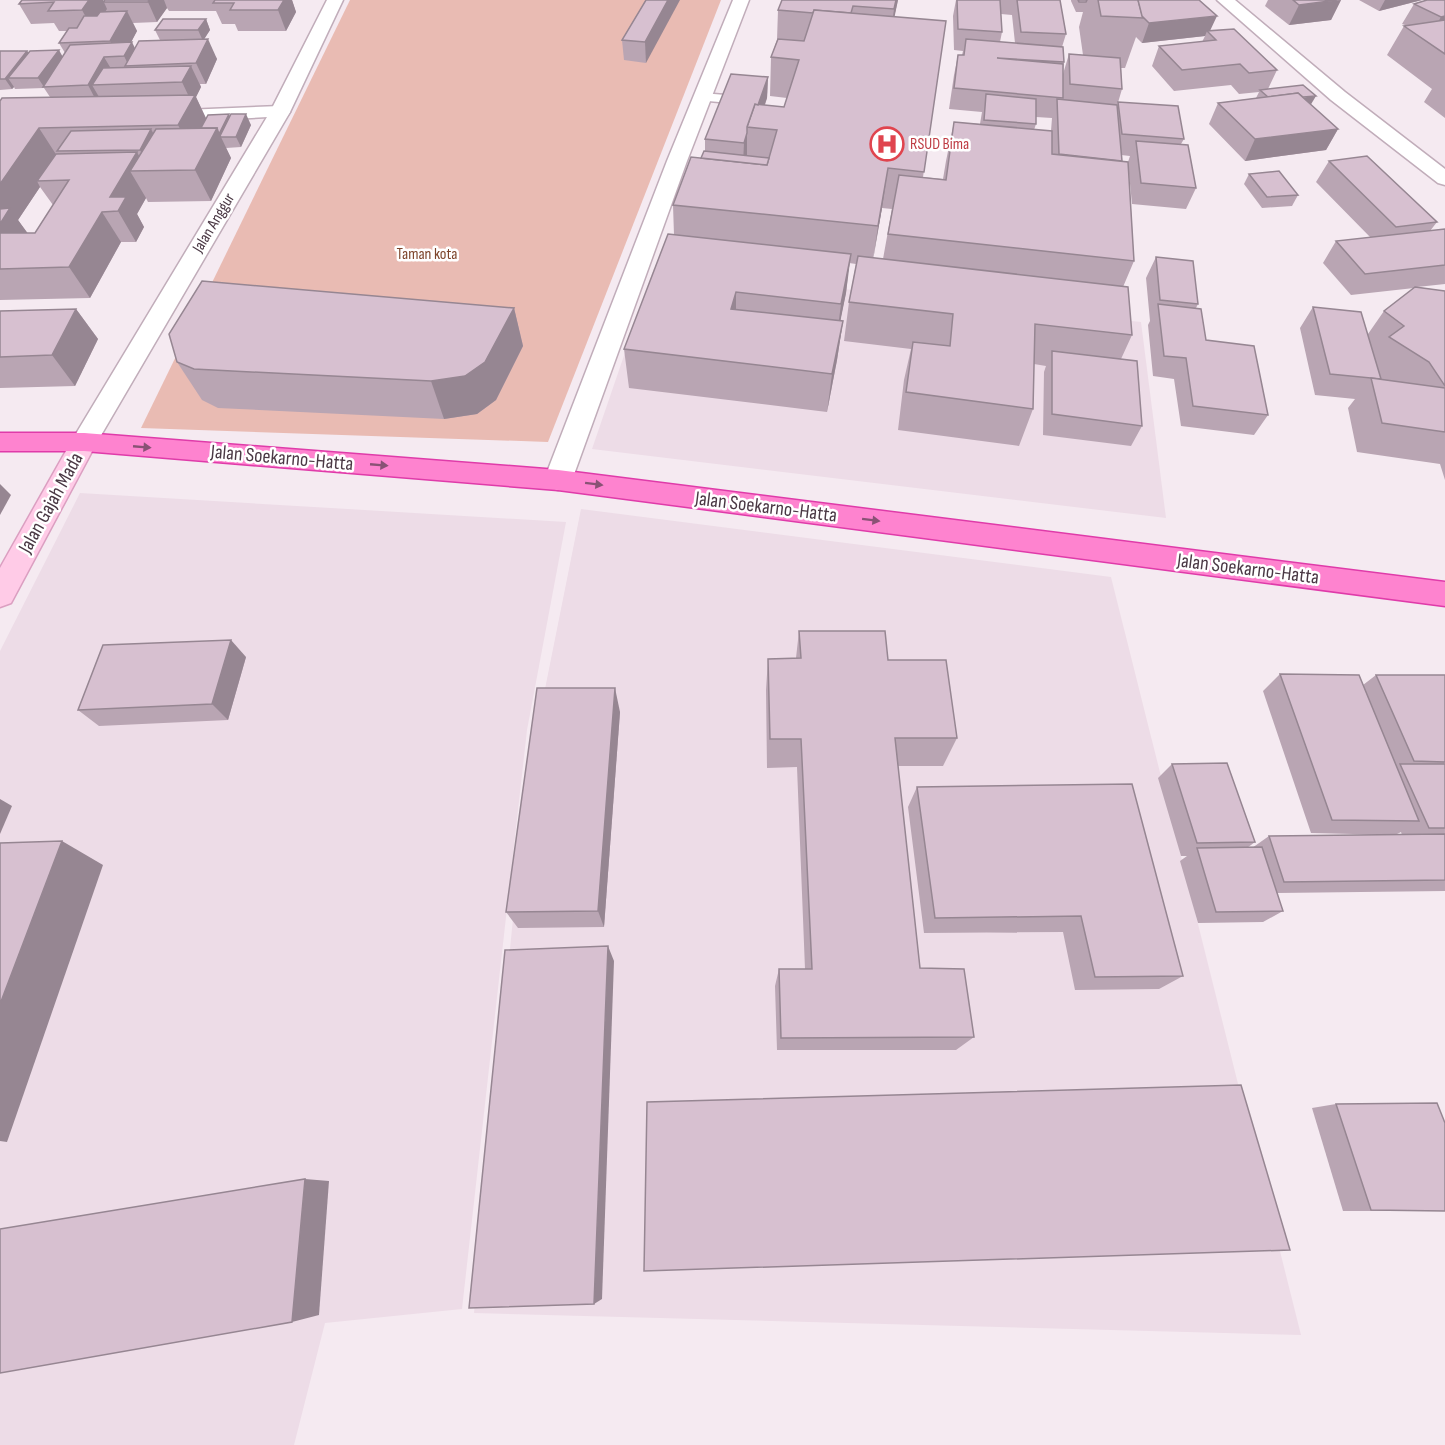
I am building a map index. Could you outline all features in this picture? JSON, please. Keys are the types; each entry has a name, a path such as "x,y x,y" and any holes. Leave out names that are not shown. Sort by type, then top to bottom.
{"highway":[{"name":"Jalan Soekarno-Hatta","path":"0,442 84,442 558,480 1445,594"}],"main road":[{"name":"Jalan Gajah Mada","path":"0,595 84,442"}],"street":[{"name":"Jalan Anggur","path":"84,442 280,112 336,0"},
{"path":"558,480 687,162 702,97 741,0"},
{"path":"1225,0 1338,96 1445,179"},
{"path":"140,118 280,112"}],"lane":[{"path":"702,97 748,101 741,123"}],"shaded area":[{"path":"654,268 1141,322 1166,518 592,449"},
{"path":"80,493 566,522 527,730 462,1309 325,1323 294,1445 0,1445 0,651"},
{"path":"581,509 1111,577 1301,1335 474,1313 520,848 537,729"}],"green space":[{"name":"Taman kota","path":"350,0 721,0 548,442 141,428"}],"building":[{"path":"22,0 89,0 82,10 48,11 54,2 19,4"},
{"path":"105,0 149,0 148,2 103,2"},
{"path":"215,0 284,0 278,10 230,10 234,3 213,3"},
{"path":"646,0 668,0 645,42 622,40"},
{"path":"782,0 896,0 894,9 853,6 851,13 814,10 813,13 778,10"},
{"path":"957,0 1000,0 1002,32 958,29"},
{"path":"1017,0 1060,0 1066,34 1021,32"},
{"path":"1098,0 1138,0 1143,18 1101,16"},
{"path":"1138,0 1199,0 1217,16 1149,23 1142,16"},
{"path":"1293,0 1337,0 1299,5"},
{"path":"1427,0 1445,0 1445,16 1441,17 1414,4"},
{"path":"814,10 946,21 924,172 888,168 878,226 673,205 691,157 767,165 777,130 747,127 755,104 784,107 799,60 771,57 778,39 804,41"},
{"path":"127,11 110,41 59,43 69,28 77,28 84,16 97,16 100,12"},
{"path":"163,19 206,19 198,30 155,30"},
{"path":"1445,20 1445,54 1404,26"},
{"path":"1234,29 1277,70 1249,73 1240,64 1182,70 1159,46 1216,40 1207,31"},
{"path":"208,39 196,63 125,66 139,41"},
{"path":"966,39 1063,47 1064,62 997,58 1063,64 1063,98 954,88 958,55 964,55"},
{"path":"132,42 124,56 104,57 88,85 43,87 70,45"},
{"path":"59,50 38,78 8,78 30,51"},
{"path":"0,51 27,51 5,79 0,79"},
{"path":"1069,54 1120,58 1122,89 1070,84"},
{"path":"191,66 182,82 92,85 103,68"},
{"path":"731,74 768,77 758,105 755,104 744,143 705,139"},
{"path":"1303,85 1316,96 1303,97 1298,93 1268,97 1260,90"},
{"path":"1298,93 1338,129 1255,139 1218,103"},
{"path":"986,94 1036,99 1036,124 984,120"},
{"path":"195,95 178,125 39,128 0,184 0,101 2,98"},
{"path":"1057,99 1117,105 1122,161 1059,154"},
{"path":"1118,102 1178,106 1184,139 1122,134"},
{"path":"229,114 219,134 217,128 201,128 208,115"},
{"path":"231,114 246,114 236,137 221,137 220,136"},
{"path":"954,122 1052,131 1052,154 1128,162 1134,261 888,234 899,175 946,180"},
{"path":"217,128 195,170 130,171 156,129"},
{"path":"151,129 140,150 57,151 71,131"},
{"path":"1136,141 1188,145 1196,188 1141,183"},
{"path":"704,151 769,158 767,165 701,158"},
{"path":"137,152 110,197 126,197 118,211 102,212 69,267 0,269 0,233 35,233 69,180 37,181 56,154"},
{"path":"1367,156 1437,222 1396,227 1329,161"},
{"path":"1279,171 1298,195 1267,197 1249,174"},
{"path":"10,208 0,224 0,209"},
{"path":"1445,229 1445,265 1365,274 1336,241"},
{"path":"668,234 851,254 841,304 736,292 731,309 843,321 832,374 624,349"},
{"path":"858,256 1128,287 1132,335 1035,324 1033,409 906,392 913,342 950,346 953,314 849,302"},
{"path":"1156,257 1193,261 1198,304 1160,300"},
{"path":"202,281 514,308 485,362 465,376 431,381 194,369 177,362 169,334"},
{"path":"1415,287 1445,291 1445,386 1429,362 1389,337 1404,326 1384,311"},
{"path":"1158,304 1201,309 1206,340 1254,346 1268,415 1193,406 1186,358 1164,356"},
{"path":"1313,307 1361,312 1381,379 1330,374"},
{"path":"76,309 52,355 0,357 0,311"},
{"path":"1052,351 1137,361 1142,426 1052,414"},
{"path":"1371,378 1445,388 1445,432 1382,423"},
{"path":"799,631 885,631 888,660 946,660 957,738 895,738 920,968 964,969 974,1037 781,1038 779,969 812,969 801,739 770,739 768,659 801,658"},
{"path":"231,640 212,704 78,710 103,645"},
{"path":"1280,674 1359,675 1419,821 1332,820"},
{"path":"1376,675 1445,675 1445,762 1414,761"},
{"path":"537,688 615,688 598,911 506,912"},
{"path":"1227,763 1255,842 1197,843 1172,764"},
{"path":"1400,764 1445,764 1445,828 1429,828"},
{"path":"1132,784 1183,976 1095,977 1081,916 935,918 917,787"},
{"path":"1445,834 1445,880 1284,882 1269,836"},
{"path":"62,841 0,1004 0,843"},
{"path":"1262,847 1283,911 1216,912 1197,848"},
{"path":"608,946 594,1304 469,1308 505,950"},
{"path":"1241,1085 1290,1250 644,1271 647,1102"},
{"path":"1437,1103 1445,1123 1445,1211 1371,1210 1336,1104"},
{"path":"305,1179 292,1322 0,1373 0,1229"}],"place":[{"name":"RSUD Bima","path":"887,144"}]}
